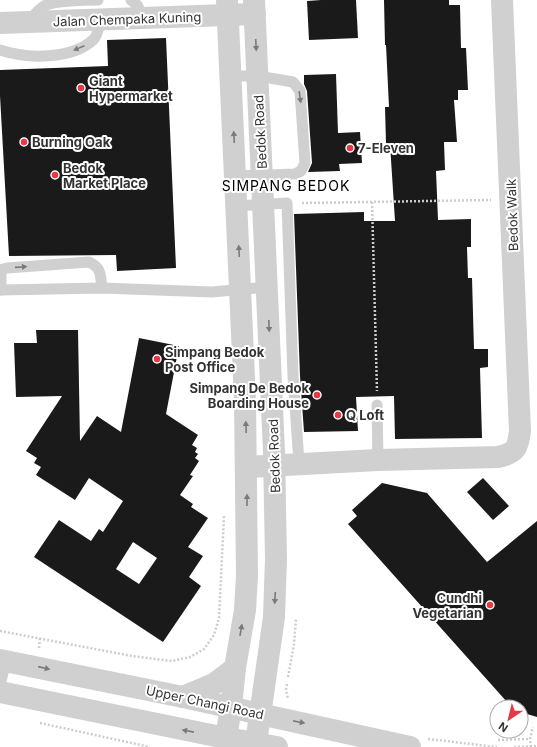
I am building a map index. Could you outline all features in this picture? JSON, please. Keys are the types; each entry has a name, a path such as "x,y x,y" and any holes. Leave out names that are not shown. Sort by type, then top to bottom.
{"street":[{"name":"Bedok Walk","path":"247,460 496,447 505,443 520,431 502,0"},
{"name":"Jalan Chempaka Kuning","path":"0,23 28,22 99,10 143,17 227,8 254,7"},
{"name":"Bedok Road","path":"254,7 274,458 276,552 274,617 256,743"},
{"name":"Bedok Road","path":"226,738 235,668 245,610 248,576 247,460 241,290 227,8"},
{"name":"Upper Changi Road","path":"3,660 261,714 419,743"},
{"path":"183,697 214,684 235,668"},
{"path":"0,692 277,747"}],"lane":[{"path":"131,0 137,5 143,17"},
{"path":"0,50 15,54 40,56 65,53 84,47 95,38 99,10"},
{"path":"231,76 258,76 293,82 300,91 305,163 301,171 295,174 236,176"},
{"path":"237,206 287,203 293,376 299,457"},
{"path":"102,288 100,270 97,266 89,262 3,269 1,274 0,290 102,288 212,292 267,287"},
{"path":"377,405 378,454"},
{"path":"0,685 3,660"}],"path":[{"path":"298,203 511,199"},
{"path":"372,202 377,405"},
{"path":"0,631 132,656 172,661 190,657 204,649 214,634 219,618 224,539 224,510"},
{"path":"289,703 286,690 294,644 296,612"},
{"path":"39,723 150,747"},
{"path":"531,747 530,739 533,726"},
{"path":"498,740 530,739"},
{"path":"419,743 497,747"},
{"path":"514,747 537,746"}],"building":[{"path":"356,0 358,38 309,40 307,1"},
{"path":"384,0 449,0 449,5 460,5 461,48 466,48 468,90 458,90 458,100 454,100 457,142 444,142 445,170 436,171 438,220 471,219 471,247 467,247 468,278 472,278 474,349 488,349 488,367 480,368 482,438 395,439 394,396 356,397 358,431 304,432 300,376 294,214 364,212 364,221 395,221 390,144 386,144 385,107 389,107"},
{"path":"166,38 176,268 117,271 116,255 9,256 0,96 0,70 108,66 107,40"},
{"path":"336,74 338,133 360,132 362,163 339,164 340,171 308,172 312,163 307,91 304,84 304,75"},
{"path":"36,330 78,330 80,441 97,416 121,432 139,338 179,346 166,414 198,435 192,445 197,448 195,452 198,454 195,458 199,461 190,475 193,476 180,495 193,504 191,507 208,518 188,547 203,556 189,577 201,586 163,642 34,557 59,520 91,541 99,529 103,532 123,501 89,478 75,500 36,475 41,467 34,463 37,458 26,451 62,396 16,397 14,343 37,343","holes":["133,542 157,558 139,584 116,569"]},
{"path":"483,478 509,506 493,520 467,492"},
{"path":"382,483 427,493 487,562 537,521 537,717 529,715 529,699 504,699 348,524 357,516 352,510"}],"place":[{"name":"Giant Hypermarket","path":"81,88"},
{"name":"Burning Oak","path":"24,142"},
{"name":"7-Eleven","path":"350,148"},
{"name":"Bedok Market Place","path":"55,175"},
{"name":"Simpang Bedok Post Office","path":"157,359"},
{"name":"Simpang De Bedok Boarding House","path":"317,395"},
{"name":"Q Loft","path":"338,415"},
{"name":"Cundhi Vegetarian","path":"490,605"}],"district":[{"name":"SIMPANG BEDOK","path":"286,186"}]}
